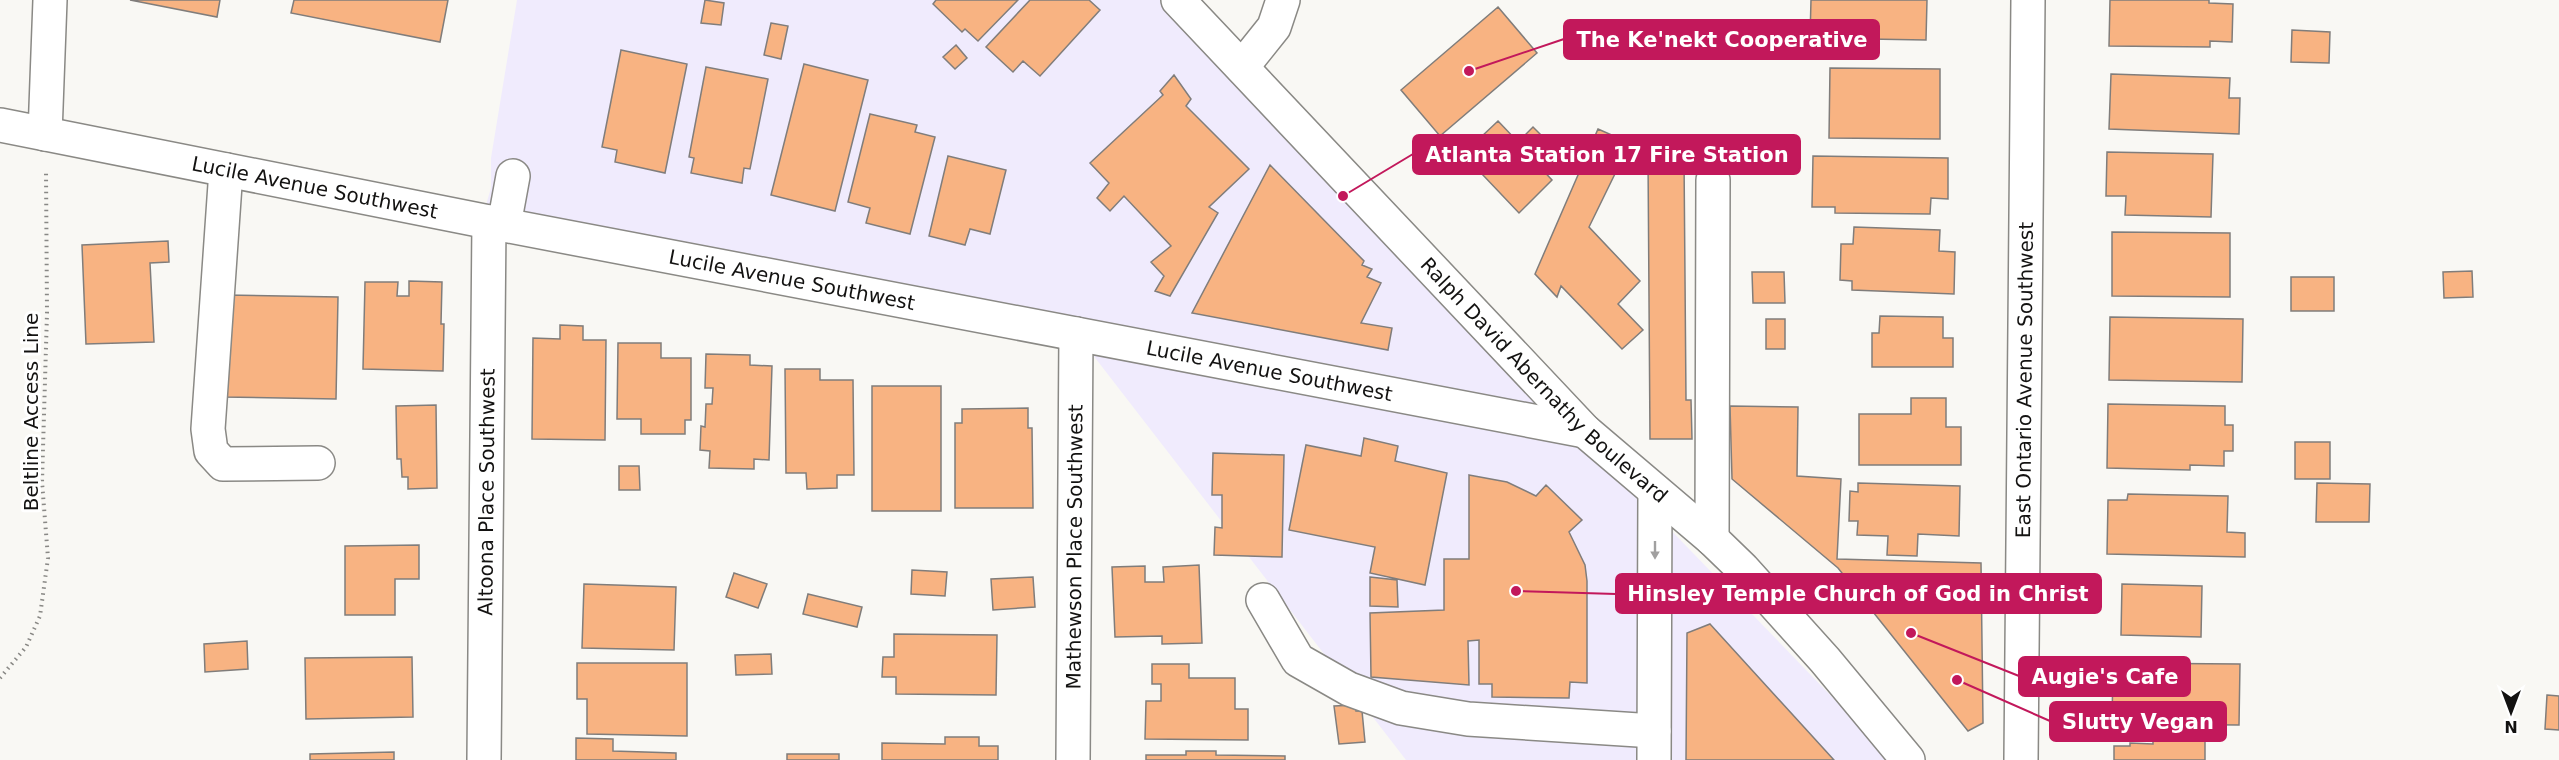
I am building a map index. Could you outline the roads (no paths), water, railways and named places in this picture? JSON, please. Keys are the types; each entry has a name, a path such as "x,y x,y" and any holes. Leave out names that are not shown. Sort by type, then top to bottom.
{"street":[{"path":"42,133 50,0"},
{"name":"Ralph David Abernathy Boulevard","path":"1178,0 1585,431 1743,568 1825,660 1908,760"},
{"path":"1242,67 1274,27 1283,0"},
{"name":"East Ontario Avenue Southwest","path":"2021,760 2028,0"},
{"name":"Lucile Avenue Southwest","path":"0,126 1585,431"},
{"path":"226,170 207,429 211,451 223,464 318,463"},
{"name":"Altoona Place Southwest","path":"484,760 496,223 513,176"},
{"path":"1712,539 1713,180"},
{"name":"Mathewson Place Southwest","path":"1073,760 1076,334"},
{"path":"1263,600 1298,660 1349,689 1401,708 1654,746 1655,491"}],"place":[{"name":"The Ke'nekt Cooperative","path":"1469,71"},
{"name":"Atlanta Station 17 Fire Station","path":"1343,196"},
{"name":"Hinsley Temple Church of God in Christ","path":"1516,591"},
{"name":"Augie's Cafe","path":"1911,633"},
{"name":"Slutty Vegan","path":"1957,680"}]}
